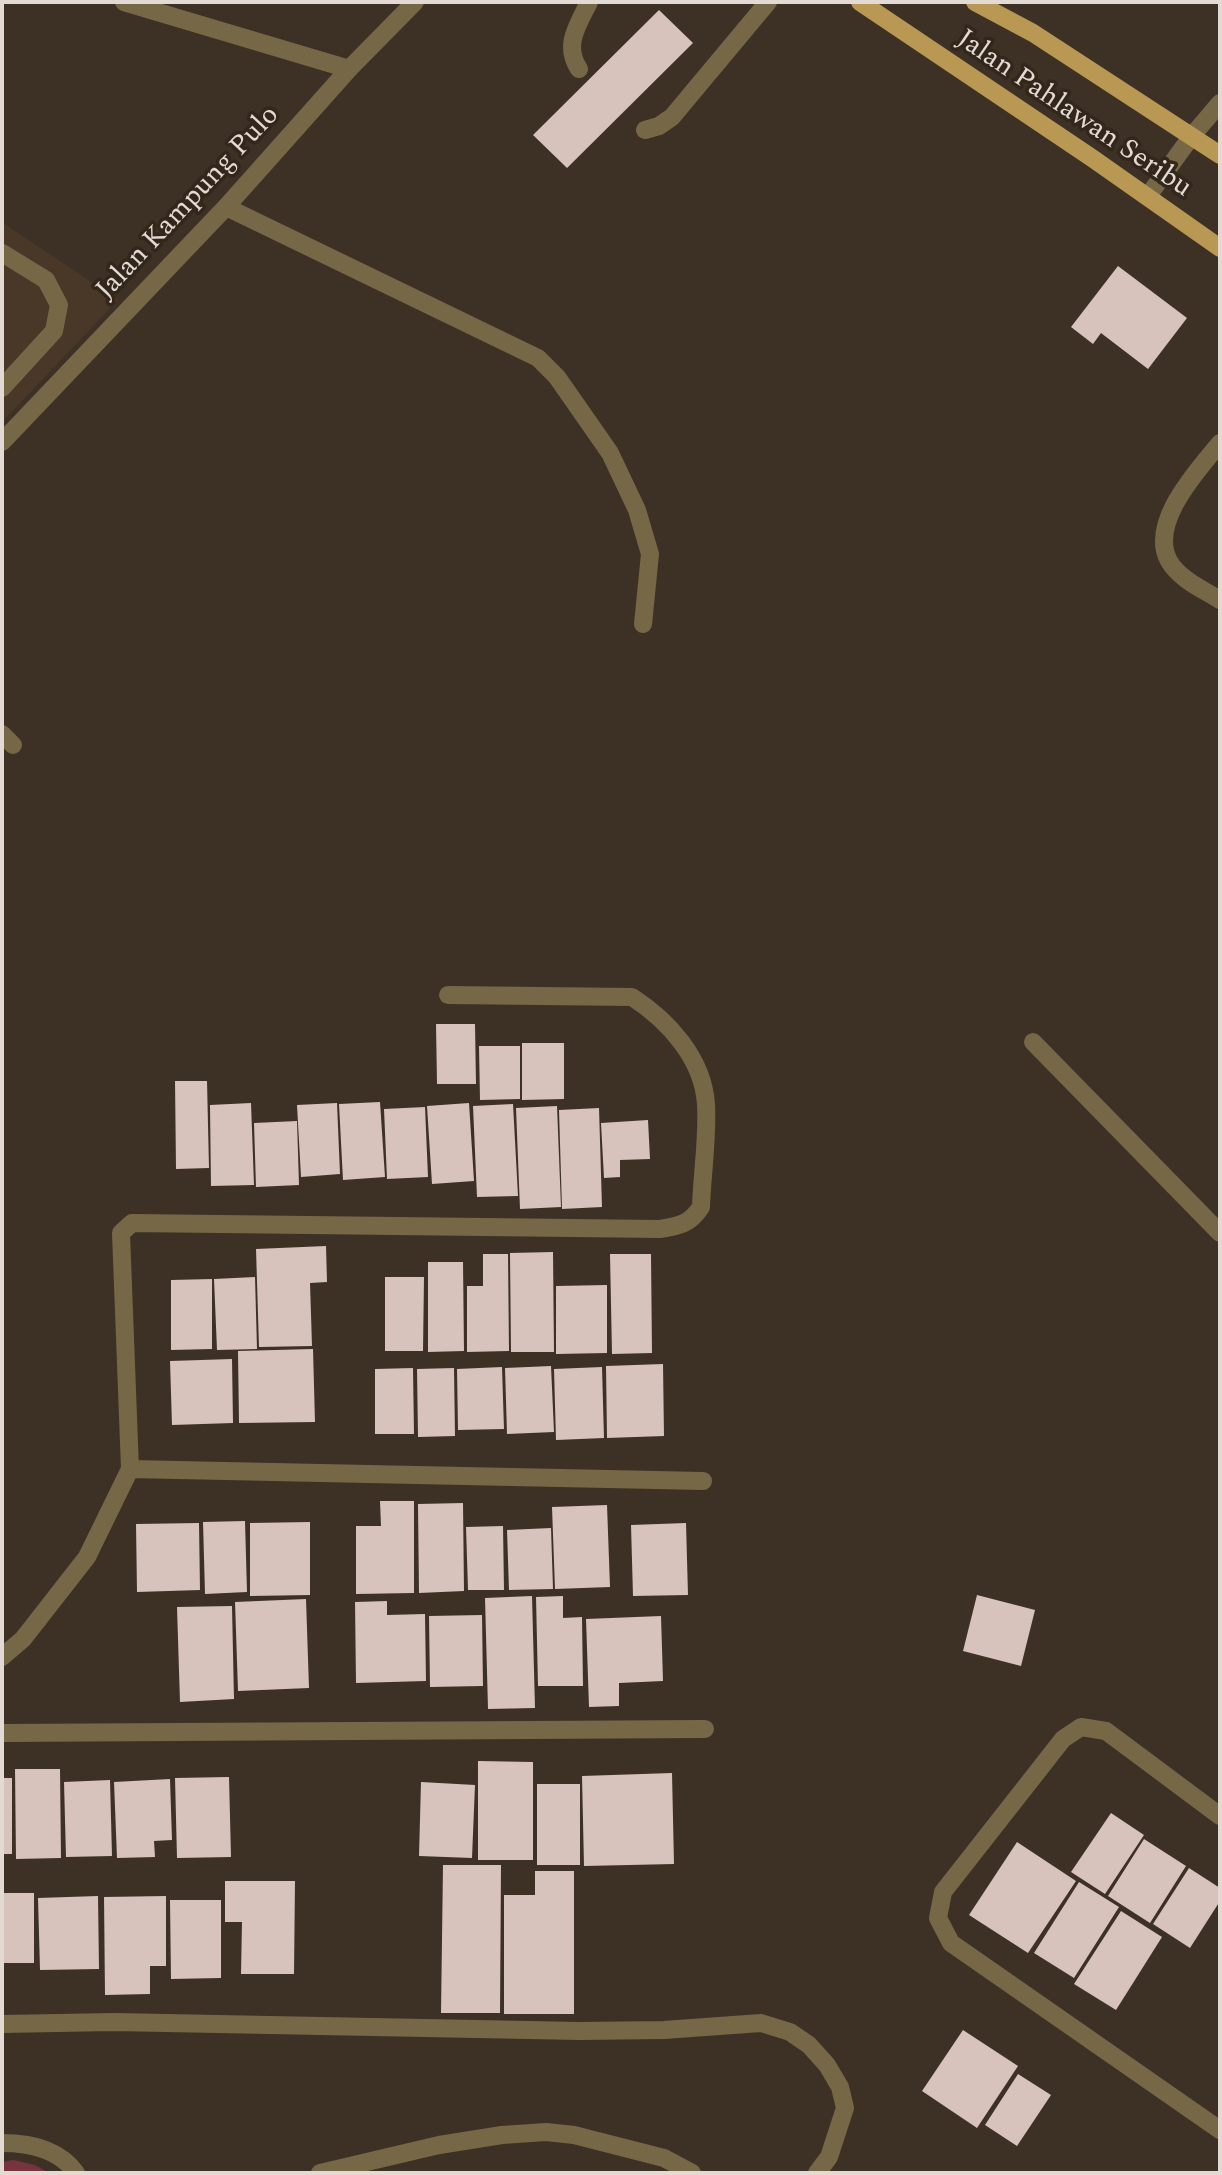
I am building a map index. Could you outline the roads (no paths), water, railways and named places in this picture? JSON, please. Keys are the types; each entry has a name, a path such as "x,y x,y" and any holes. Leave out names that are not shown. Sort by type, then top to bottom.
{"main road":[{"name":"Jalan Pahlawan Seribu","path":"860,2 1148,196 1220,248"},
{"name":"Jalan Pahlawan Seribu","path":"975,2 1033,33 1220,156"}],"street":[{"path":"124,2 349,69"},
{"name":"Jalan Kampung Pulo","path":"2,442 226,207 349,69 415,2"},
{"path":"579,69 572,59 571,38 589,2"},
{"path":"645,130 659,126 672,117 762,4"},
{"path":"1148,196 1191,137 1220,103"},
{"path":"226,207 538,358 557,377 610,453 637,510 650,554 643,624"},
{"path":"2,253 46,280 59,305 54,331 2,388"},
{"path":"1220,443 1186,485 1164,528 1163,547 1169,561 1179,573 1220,600"},
{"path":"2,1657 23,1639 87,1557 130,1469 121,1233 132,1223 660,1228 681,1226 693,1219 701,1208 706,1103 699,1071 685,1047 651,1009 632,997 448,995"},
{"path":"1033,1042 1220,1233"},
{"path":"130,1469 703,1481"},
{"path":"1220,1816 1105,1731 1081,1727 1063,1739 943,1892 938,1918 951,1943 1220,2130"},
{"path":"2,1732 705,1729"},
{"path":"2,2024 114,2022 580,2031 761,2023 790,2032 809,2045 827,2065 840,2087 845,2108 829,2157 817,2173"},
{"path":"320,2173 439,2145 502,2135 546,2132 574,2135 664,2158 692,2173"},
{"path":"2,2143 23,2143 50,2151 76,2173"}]}
